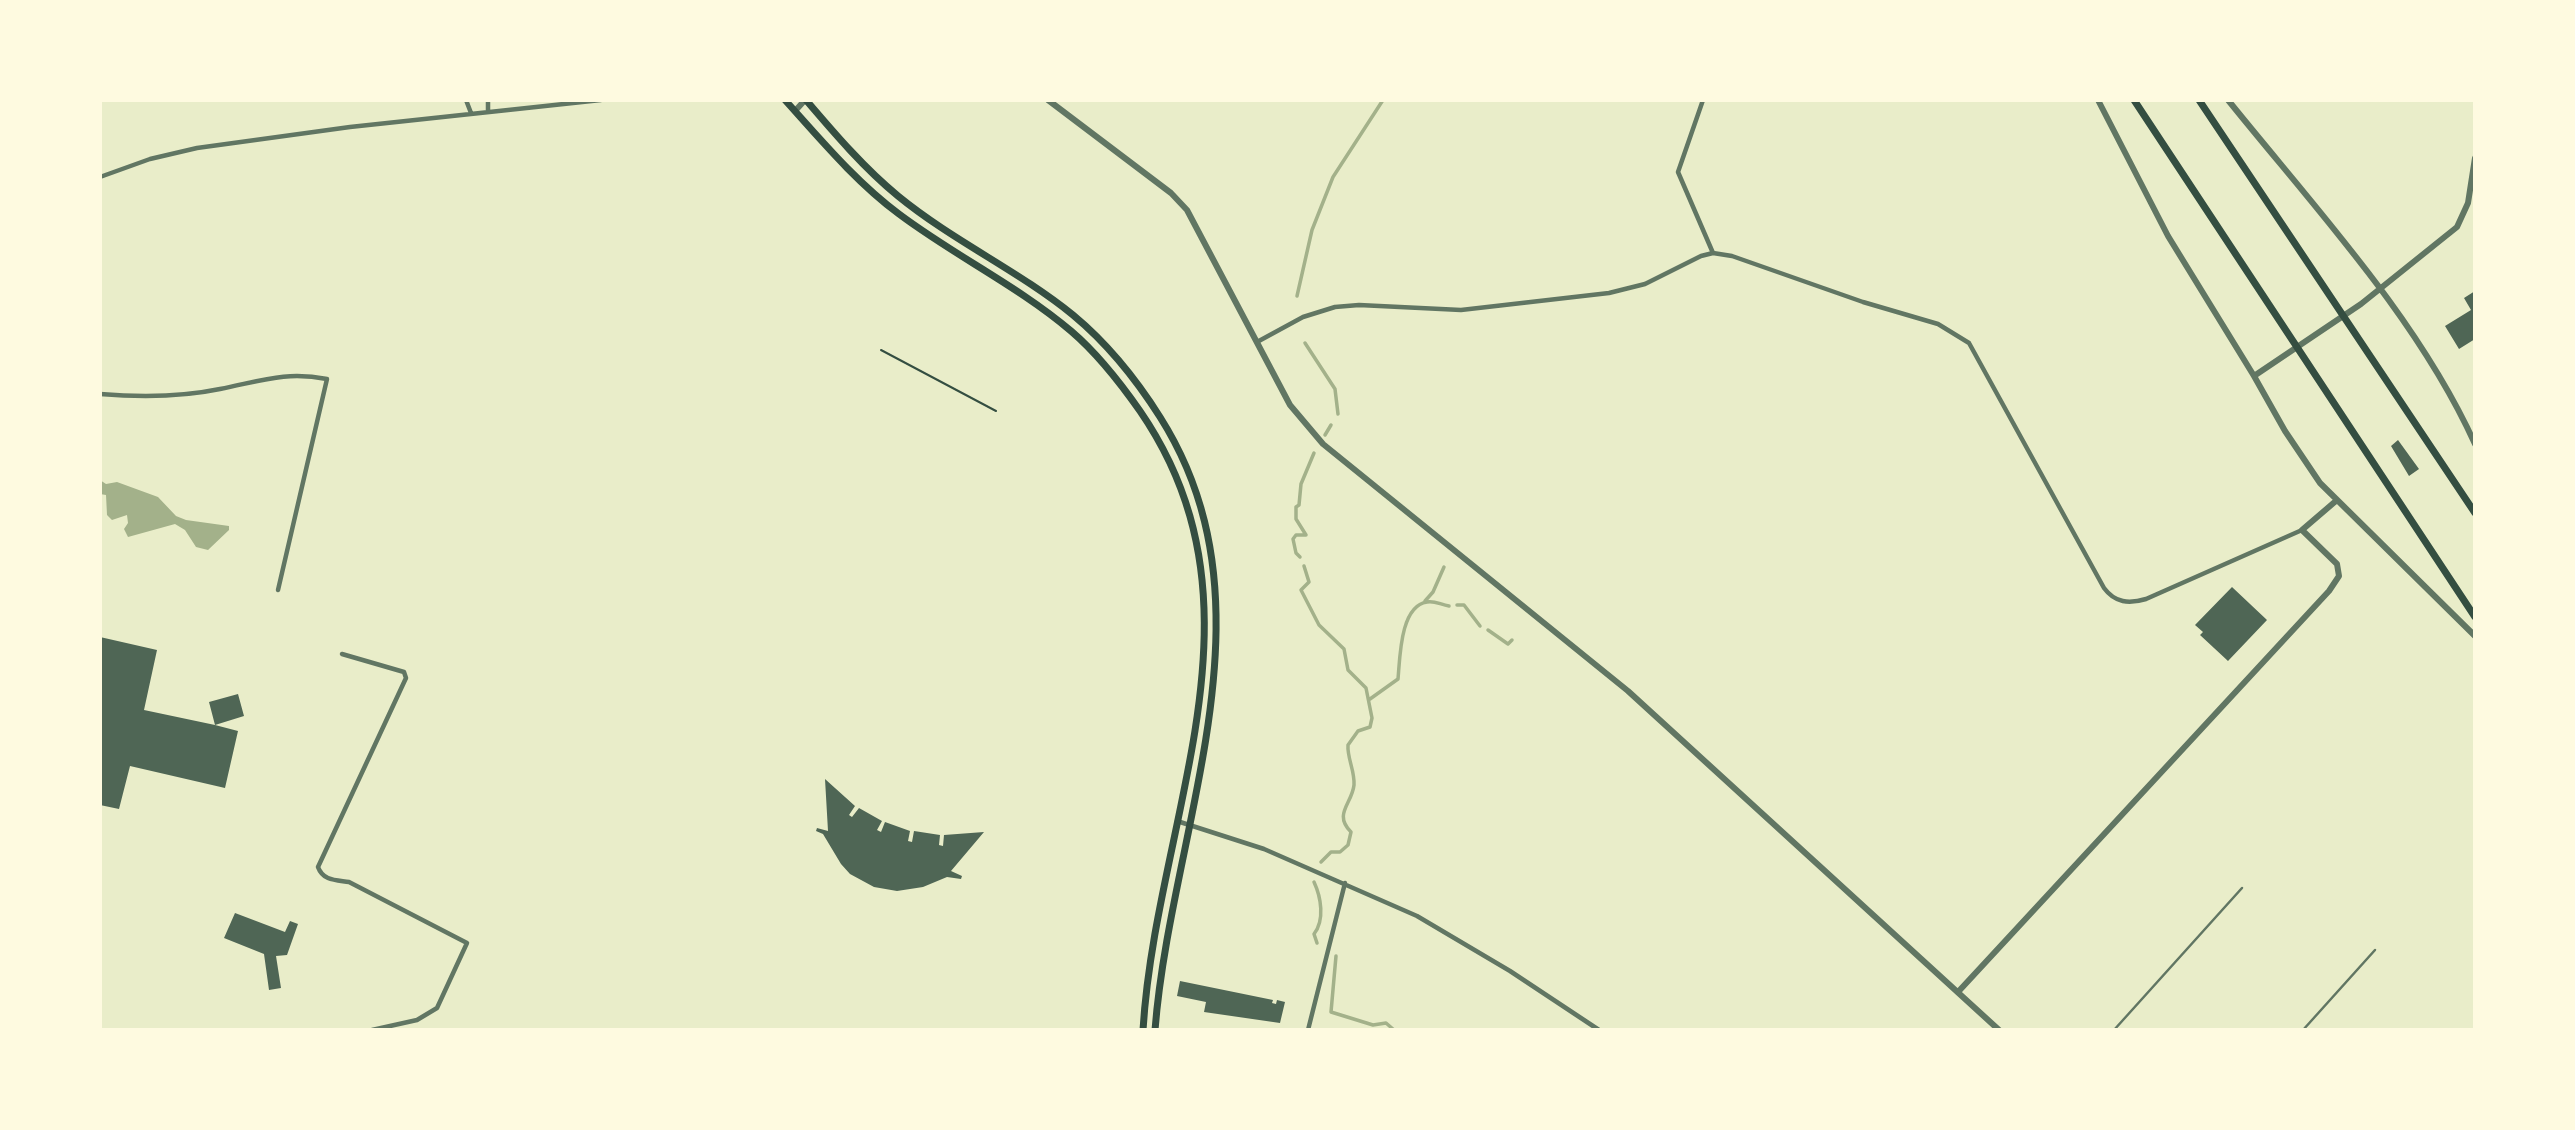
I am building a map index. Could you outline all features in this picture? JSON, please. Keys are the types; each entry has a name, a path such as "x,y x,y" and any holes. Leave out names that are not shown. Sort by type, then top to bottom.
{"main road":[{"path":"785,100 849,170 898,213 1026,297 1101,359 1162,446 1176,474 1196,531 1204,591 1199,709 1155,937 1143,1030"},
{"path":"805,100 869,171 900,197 1034,287 1089,330 1121,362 1174,439 1202,505 1215,578 1215,649 1211,706 1161,975 1155,1030"},
{"path":"2134,100 2475,617"},
{"path":"2199,100 2475,513"}],"street":[{"path":"467,100 471,113"},
{"path":"488,100 488,111"},
{"path":"100,177 150,159 197,148 471,113 601,100"},
{"path":"795,111 805,100"},
{"path":"1048,100 1162,186 1187,210 1290,405 1323,444 1628,691 1999,1030"},
{"path":"1703,100 1678,172 1713,253"},
{"path":"2098,100 2168,236 2303,460 2337,500 2475,636"},
{"path":"2228,100 2381,290 2441,380 2475,444"},
{"path":"2254,376 2381,290 2457,227 2468,203 2475,158"},
{"path":"1257,342 1303,317 1346,306 1461,310 1624,290 1713,253 1732,256 1863,302 1938,324 1969,343 2104,588 2117,600 2128,603 2146,599 2302,530 2337,500"},
{"path":"100,394 150,395 218,389 265,377 300,374 327,379 278,590"},
{"path":"1958,992 2329,591 2339,571 2332,558 2302,530"},
{"path":"342,654 404,672 406,678 340,817 318,867 320,873 329,880 349,882 467,943 438,1007 430,1015 372,1030"},
{"path":"1177,821 1264,849 1417,916 1510,971 1591,1028 1599,1030"},
{"path":"1308,1030 1345,883"}],"lane":[{"path":"2114,1030 2242,888"},
{"path":"2303,1030 2375,950"}],"path":[{"path":"881,350 996,411"}],"shaded area":[{"path":"100,480 106,484 117,482 158,497 176,516 186,520 229,526 229,530 208,550 196,547 185,530 175,524 128,537 124,529 128,523 127,515 112,520 107,515 106,495 100,494"}],"building":[{"path":"2475,291 2475,339 2459,349 2445,326 2471,310 2464,298"},
{"path":"2398,440 2419,469 2409,476 2391,446"},
{"path":"2232,587 2267,620 2228,661 2200,635 2203,632 2195,625"},
{"path":"100,637 157,650 144,710 238,731 225,788 130,766 119,809 100,805"},
{"path":"238,694 244,716 215,725 209,702"},
{"path":"825,779 855,806 849,815 852,817 859,808 882,821 877,830 881,832 885,822 910,831 908,841 912,842 914,831 940,835 939,845 943,846 944,835 984,832 951,871 962,876 961,879 947,877 923,887 897,891 874,887 850,874 823,834 816,831 817,828 828,831"},
{"path":"235,913 285,932 290,921 298,924 287,955 276,956 281,988 269,990 264,954 224,938"},
{"path":"1180,981 1273,1000 1272,1003 1276,1004 1277,1000 1285,1002 1280,1023 1204,1012 1206,1002 1177,996"}],"waterway":[{"path":"1297,296 1312,230 1333,177 1383,100"},
{"path":"1305,343 1335,389 1338,414"},
{"path":"1325,435 1331,425"},
{"path":"1300,557 1296,553 1293,539 1296,535 1306,535 1296,519 1296,507 1299,505 1301,484 1314,453"},
{"path":"1304,566 1309,582 1301,590 1319,625 1344,649 1348,670 1366,688 1372,718 1370,727 1358,731 1348,745 1354,785 1344,814 1346,826 1351,832 1348,845 1340,852 1331,852 1321,862"},
{"path":"1425,601 1433,592 1444,567"},
{"path":"1370,699 1398,679 1403,634 1411,613 1427,602 1449,606"},
{"path":"1457,605 1464,605 1480,626"},
{"path":"1488,630 1508,644 1512,640"},
{"path":"1314,882 1321,908 1320,922 1314,934 1317,943"},
{"path":"1336,956 1331,1012 1373,1025 1386,1023 1394,1030"}]}
